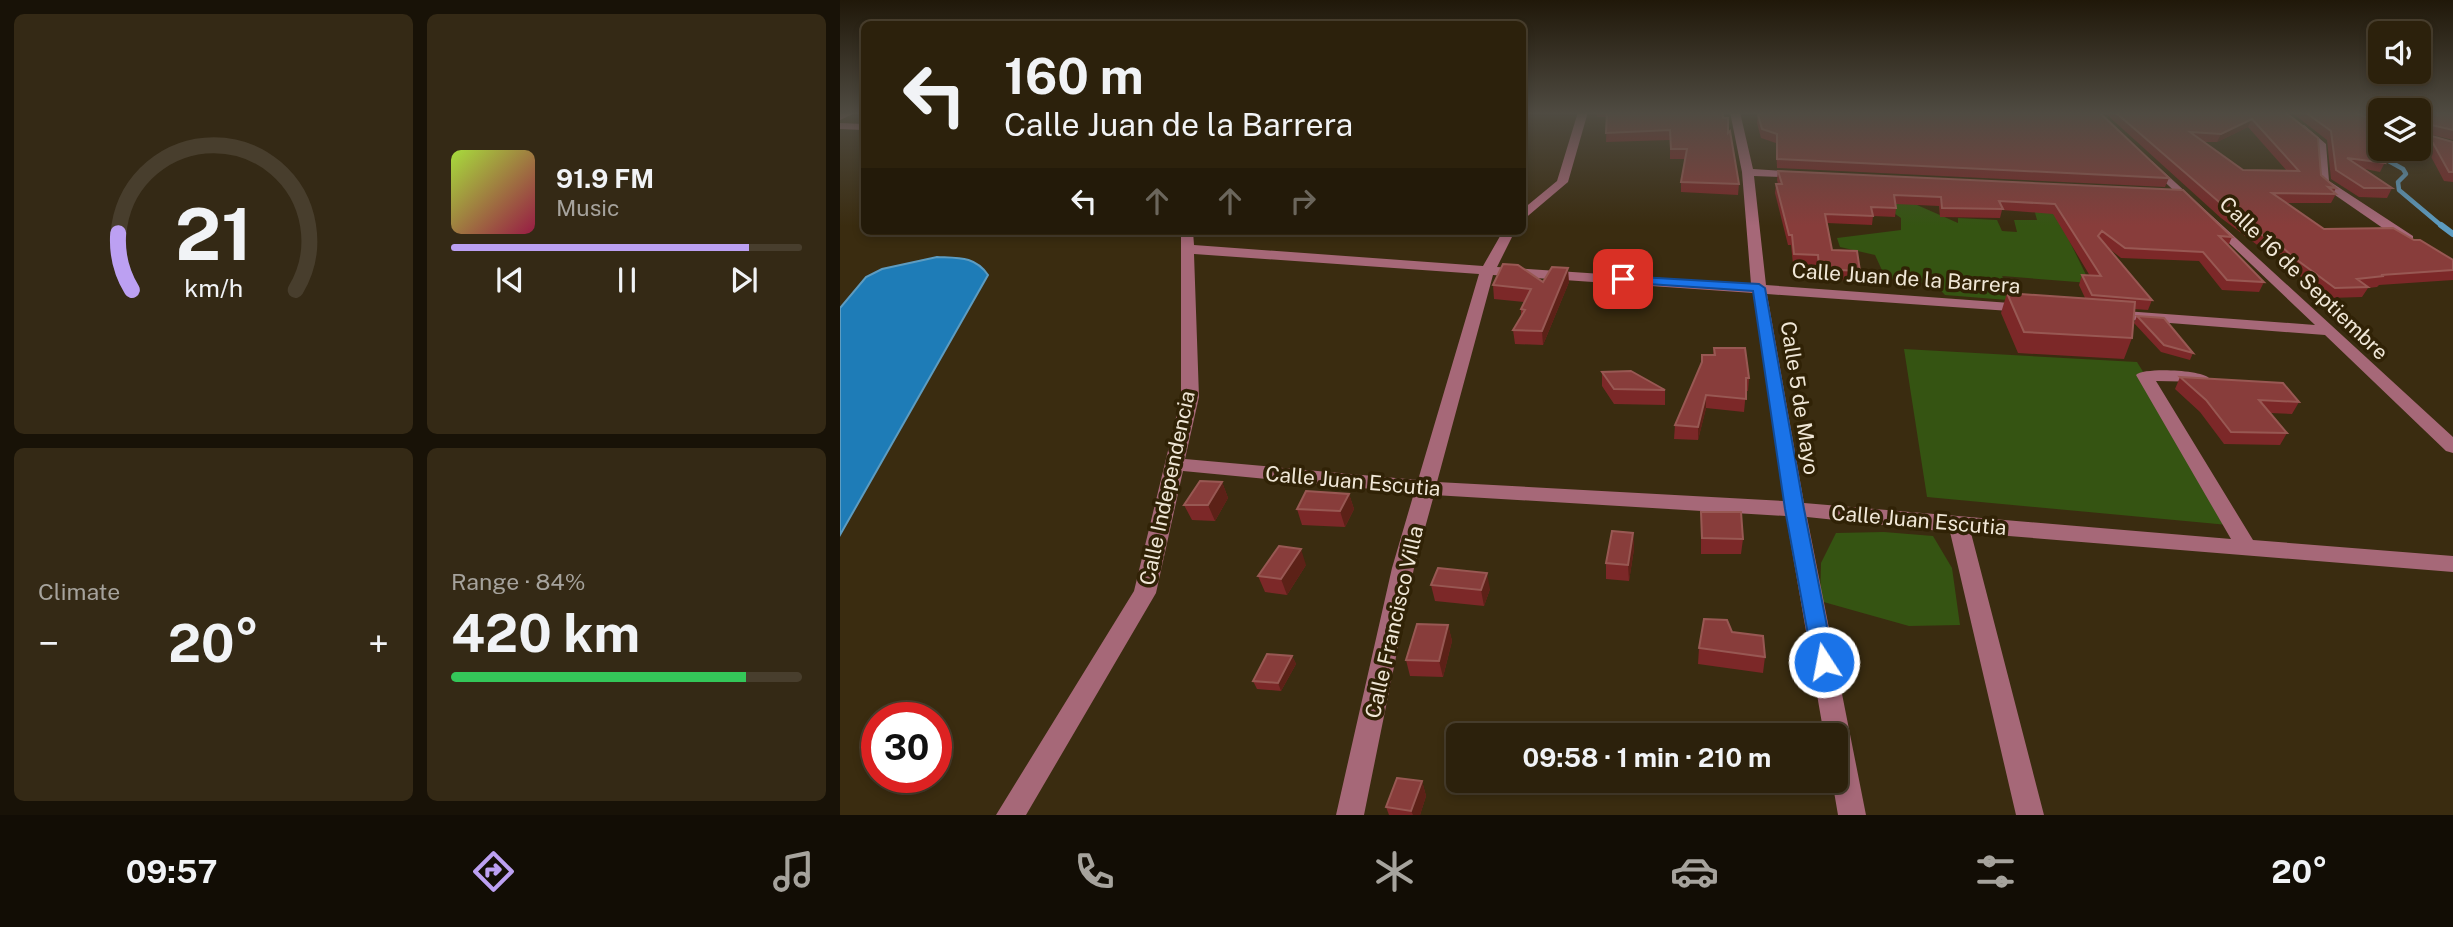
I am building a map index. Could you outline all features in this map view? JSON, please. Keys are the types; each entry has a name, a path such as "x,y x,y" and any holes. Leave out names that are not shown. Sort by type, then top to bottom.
{"street":[{"path":"1526,214 1562,183 1572,150"},
{"name":"Calle 5 de Mayo","path":"1743,150 1748,172 1759,288 1794,509 1852,815"},
{"path":"2321,150 2323,182 2416,245"},
{"name":"Calle 16 de Septiembre","path":"2146,158 2453,447"},
{"path":"1748,172 1817,175"},
{"path":"2158,193 2185,194"},
{"name":"Calle Francisco Villa","path":"1350,815 1403,568 1487,272 1507,235"},
{"name":"Calle Juan de la Barrera","path":"1187,240 1487,272 1759,288 2036,309"},
{"name":"Calle Independencia","path":"1010,815 1145,593 1190,397 1187,240"},
{"path":"2092,313 2328,331"},
{"path":"2202,378 2144,375 2246,548"},
{"name":"Calle Juan Escutia","path":"1175,464 1427,488 1794,509 1959,525 2453,564"},
{"path":"1959,525 2030,815"}],"green space":[{"path":"1899,197 1958,223 1958,218 1997,220 2002,231 2017,232 2014,220 2037,220 2034,209 2070,211 2069,240 2090,283 2002,276 2020,301 1945,295 1935,284 1886,279 1875,255 1840,247 1837,238 1901,230 1901,218 1879,203"},
{"path":"1904,349 2137,362 2239,526 1927,497"},
{"path":"1884,532 1933,536 1952,568 1960,625 1909,626 1820,601 1821,563 1836,533"}],"water":[{"path":"937,257 972,261 988,275 840,535 840,308 866,277 882,269"}],"building":[{"path":"1687,150 1733,150 1739,184 1681,182"},
{"path":"1777,150 2139,150 2169,178 1777,159"},
{"path":"2159,150 2215,150 2243,170 2299,171 2280,150 2319,150 2321,175 2336,188 2328,187 2336,194 2272,193 2324,229 2393,228 2414,240 2420,240 2453,260 2453,270 2381,275 2384,276 2357,279 2368,287 2335,288 2271,237 2265,237 2226,208"},
{"path":"2333,150 2368,150 2368,161 2347,158 2392,188 2364,188 2336,170"},
{"path":"2437,150 2453,150 2453,172 2449,172"},
{"path":"1778,171 2183,190 2232,237 2219,236 2264,282 2227,280 2203,252 2125,248 2102,231 2098,236 2152,300 2092,295 2082,275 2101,276 2055,204 1999,201 2003,209 1942,208 1941,197 1894,195 1896,208 1871,207 1873,216 1825,214 1832,250 1857,251 1860,271 1819,269 1818,255 1794,254 1792,235 1789,235 1776,184 1782,184"},
{"path":"1503,264 1518,265 1543,282 1552,267 1568,268 1542,331 1513,330 1525,310 1521,309 1531,289 1493,285"},
{"path":"2007,293 2135,302 2132,338 2024,332"},
{"path":"2137,316 2164,318 2193,353 2164,345"},
{"path":"1714,348 1745,348 1749,378 1746,378 1746,399 1706,395 1698,427 1675,425 1702,362 1702,355 1715,355"},
{"path":"1631,371 1665,390 1614,389 1602,372"},
{"path":"2180,377 2283,383 2299,402 2259,400 2287,433 2231,432 2206,400"},
{"path":"1200,481 1222,482 1208,505 1184,505"},
{"path":"1306,491 1349,494 1340,511 1297,509"},
{"path":"1701,512 1741,512 1743,539 1702,538"},
{"path":"1612,531 1633,533 1628,565 1606,563"},
{"path":"1279,546 1301,549 1281,579 1258,576"},
{"path":"1438,568 1487,573 1481,590 1431,585"},
{"path":"1704,619 1727,620 1732,632 1763,636 1765,657 1699,648"},
{"path":"1417,624 1448,625 1439,661 1406,660"},
{"path":"1267,654 1292,656 1278,683 1253,681"},
{"path":"1397,778 1422,781 1411,811 1386,807"}],"waterway":[{"path":"2389,161 2403,169 2406,174 2398,182 2399,190 2443,227"},
{"path":"2441,225 2453,234"}],"route":[{"path":"1623,279 1759,288 1794,509 1824,662"}]}
